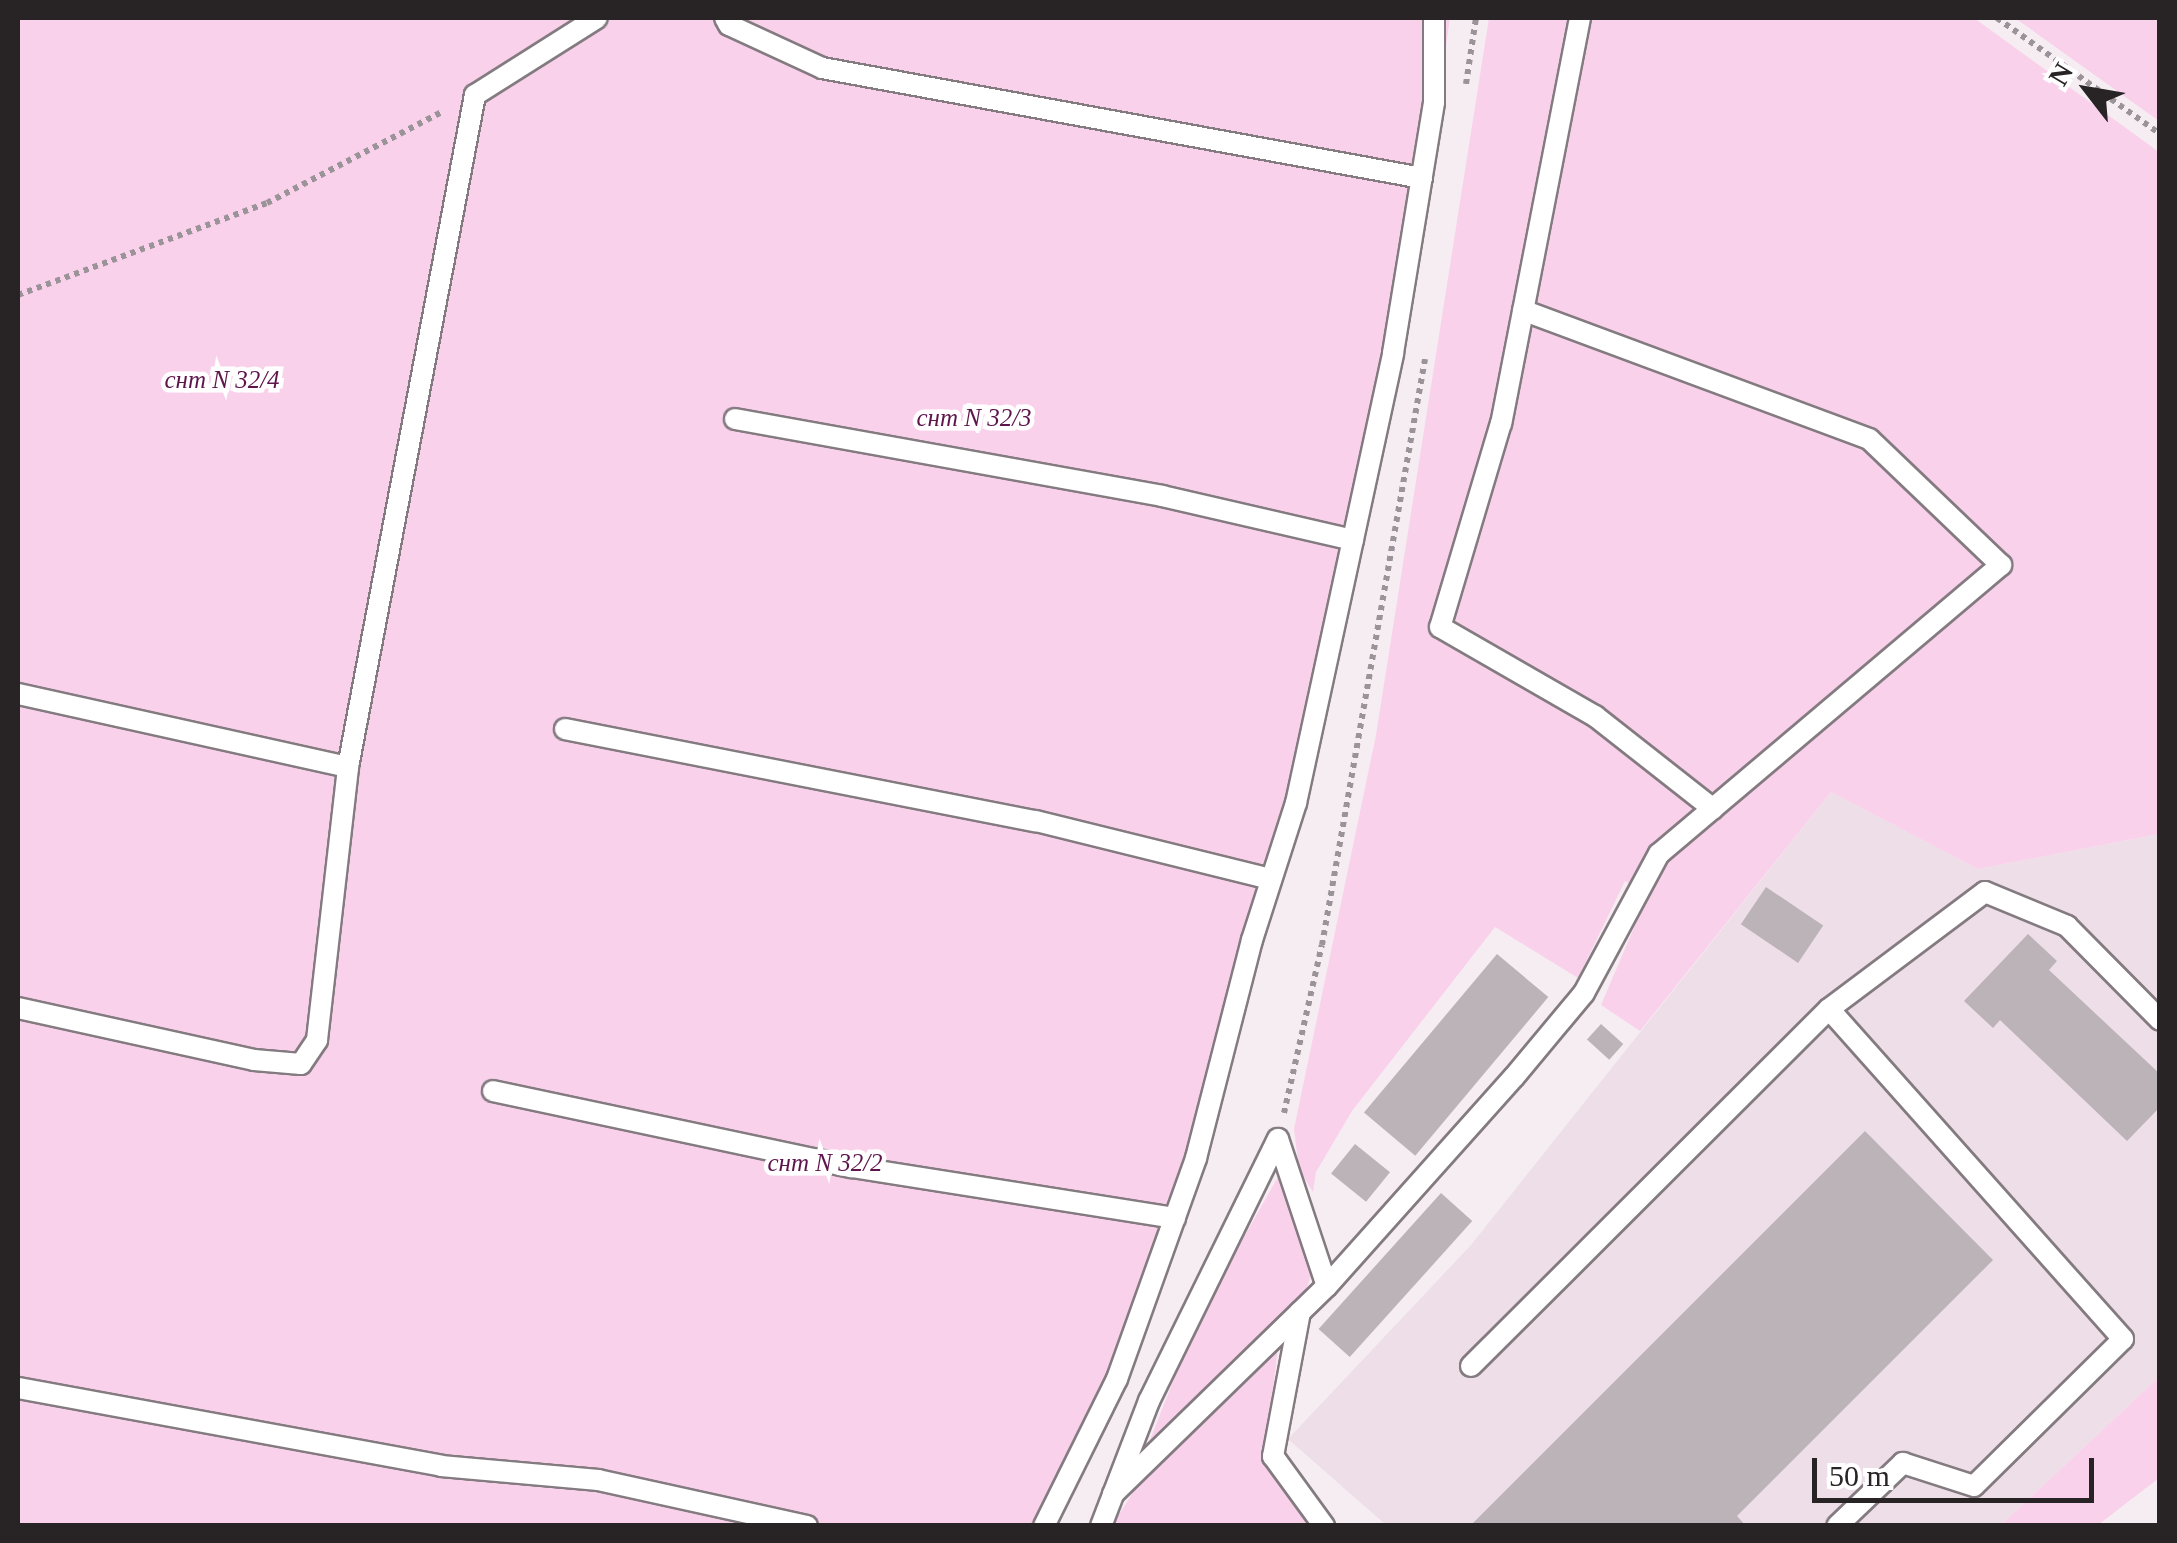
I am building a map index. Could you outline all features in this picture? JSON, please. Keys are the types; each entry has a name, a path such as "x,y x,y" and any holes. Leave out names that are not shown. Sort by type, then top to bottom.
{"lane":[{"path":"18,1008 254,1060 301,1064 317,1040 348,767 474,95 597,18"},
{"path":"725,18 729,26 822,68 1422,178"},
{"path":"1044,1526 1117,1379 1175,1218 1296,803 1353,540 1422,178 1434,102 1434,18"},
{"path":"1580,18 1501,423 1440,627 1594,716 1713,809"},
{"path":"1114,1494 1326,1286 1584,993 1659,854 2002,565 1868,440 1522,310"},
{"path":"735,419 1162,496 1353,540"},
{"path":"18,694 348,767"},
{"path":"566,729 1036,821 1271,879"},
{"path":"1472,1366 1829,1009 1985,892 2067,926 2160,1020"},
{"path":"1829,1009 2123,1339 1974,1486 1903,1463 1837,1526"},
{"path":"494,1092 852,1167 1175,1218"},
{"path":"1278,1138 1326,1286"},
{"path":"1102,1526 1149,1401 1278,1138"},
{"path":"1300,1312 1273,1456 1324,1526"},
{"path":"18,1388 441,1466 598,1480 807,1526"}],"path":[{"path":"1464,96 1476,18"},
{"path":"1997,18 2160,134"},
{"path":"18,295 267,203 474,95"},
{"path":"1278,1138 1322,946 1426,351"}],"shaded area":[{"path":"1831,792 1978,869 2159,834 2159,1377 2001,1525 1386,1525 1288,1439 1471,1245"}],"green space":[{"path":"18,18 1450,18 1401,363 1280,889 1184,1220 1123,1384 1057,1525 18,1525"},
{"path":"1489,18 1974,18 2159,152 2159,834 1978,869 1831,792 1640,1031 1601,1005 1648,895 1625,881 1578,978 1495,927 1352,1111 1316,1172 1313,1192 1299,1169 1294,1129 1376,735"},
{"path":"2015,18 2159,18 2159,121"},
{"path":"1278,1177 1315,1264 1304,1296 1148,1445 1198,1318"},
{"path":"1278,1347 1265,1456 1310,1525 1112,1526 1135,1489"},
{"path":"2159,1377 2159,1478 2098,1525 2001,1525"}],"building":[{"path":"1766,887 1823,926 1798,963 1741,924"},
{"path":"2028,934 2057,961 2049,970 2160,1074 2160,1107 2127,1141 2000,1020 1993,1028 1964,1001"},
{"path":"1497,954 1548,997 1415,1156 1364,1113"},
{"path":"1601,1024 1623,1044 1609,1060 1587,1040"},
{"path":"1865,1131 1993,1260 1737,1516 1746,1526 1470,1526"},
{"path":"1355,1144 1390,1172 1366,1202 1331,1174"},
{"path":"1441,1193 1472,1221 1350,1357 1319,1329"}],"park label":[{"name":"снт N 32/4","path":"222,380"},
{"name":"снт N 32/3","path":"974,418"},
{"name":"снт N 32/2","path":"825,1163"}]}
